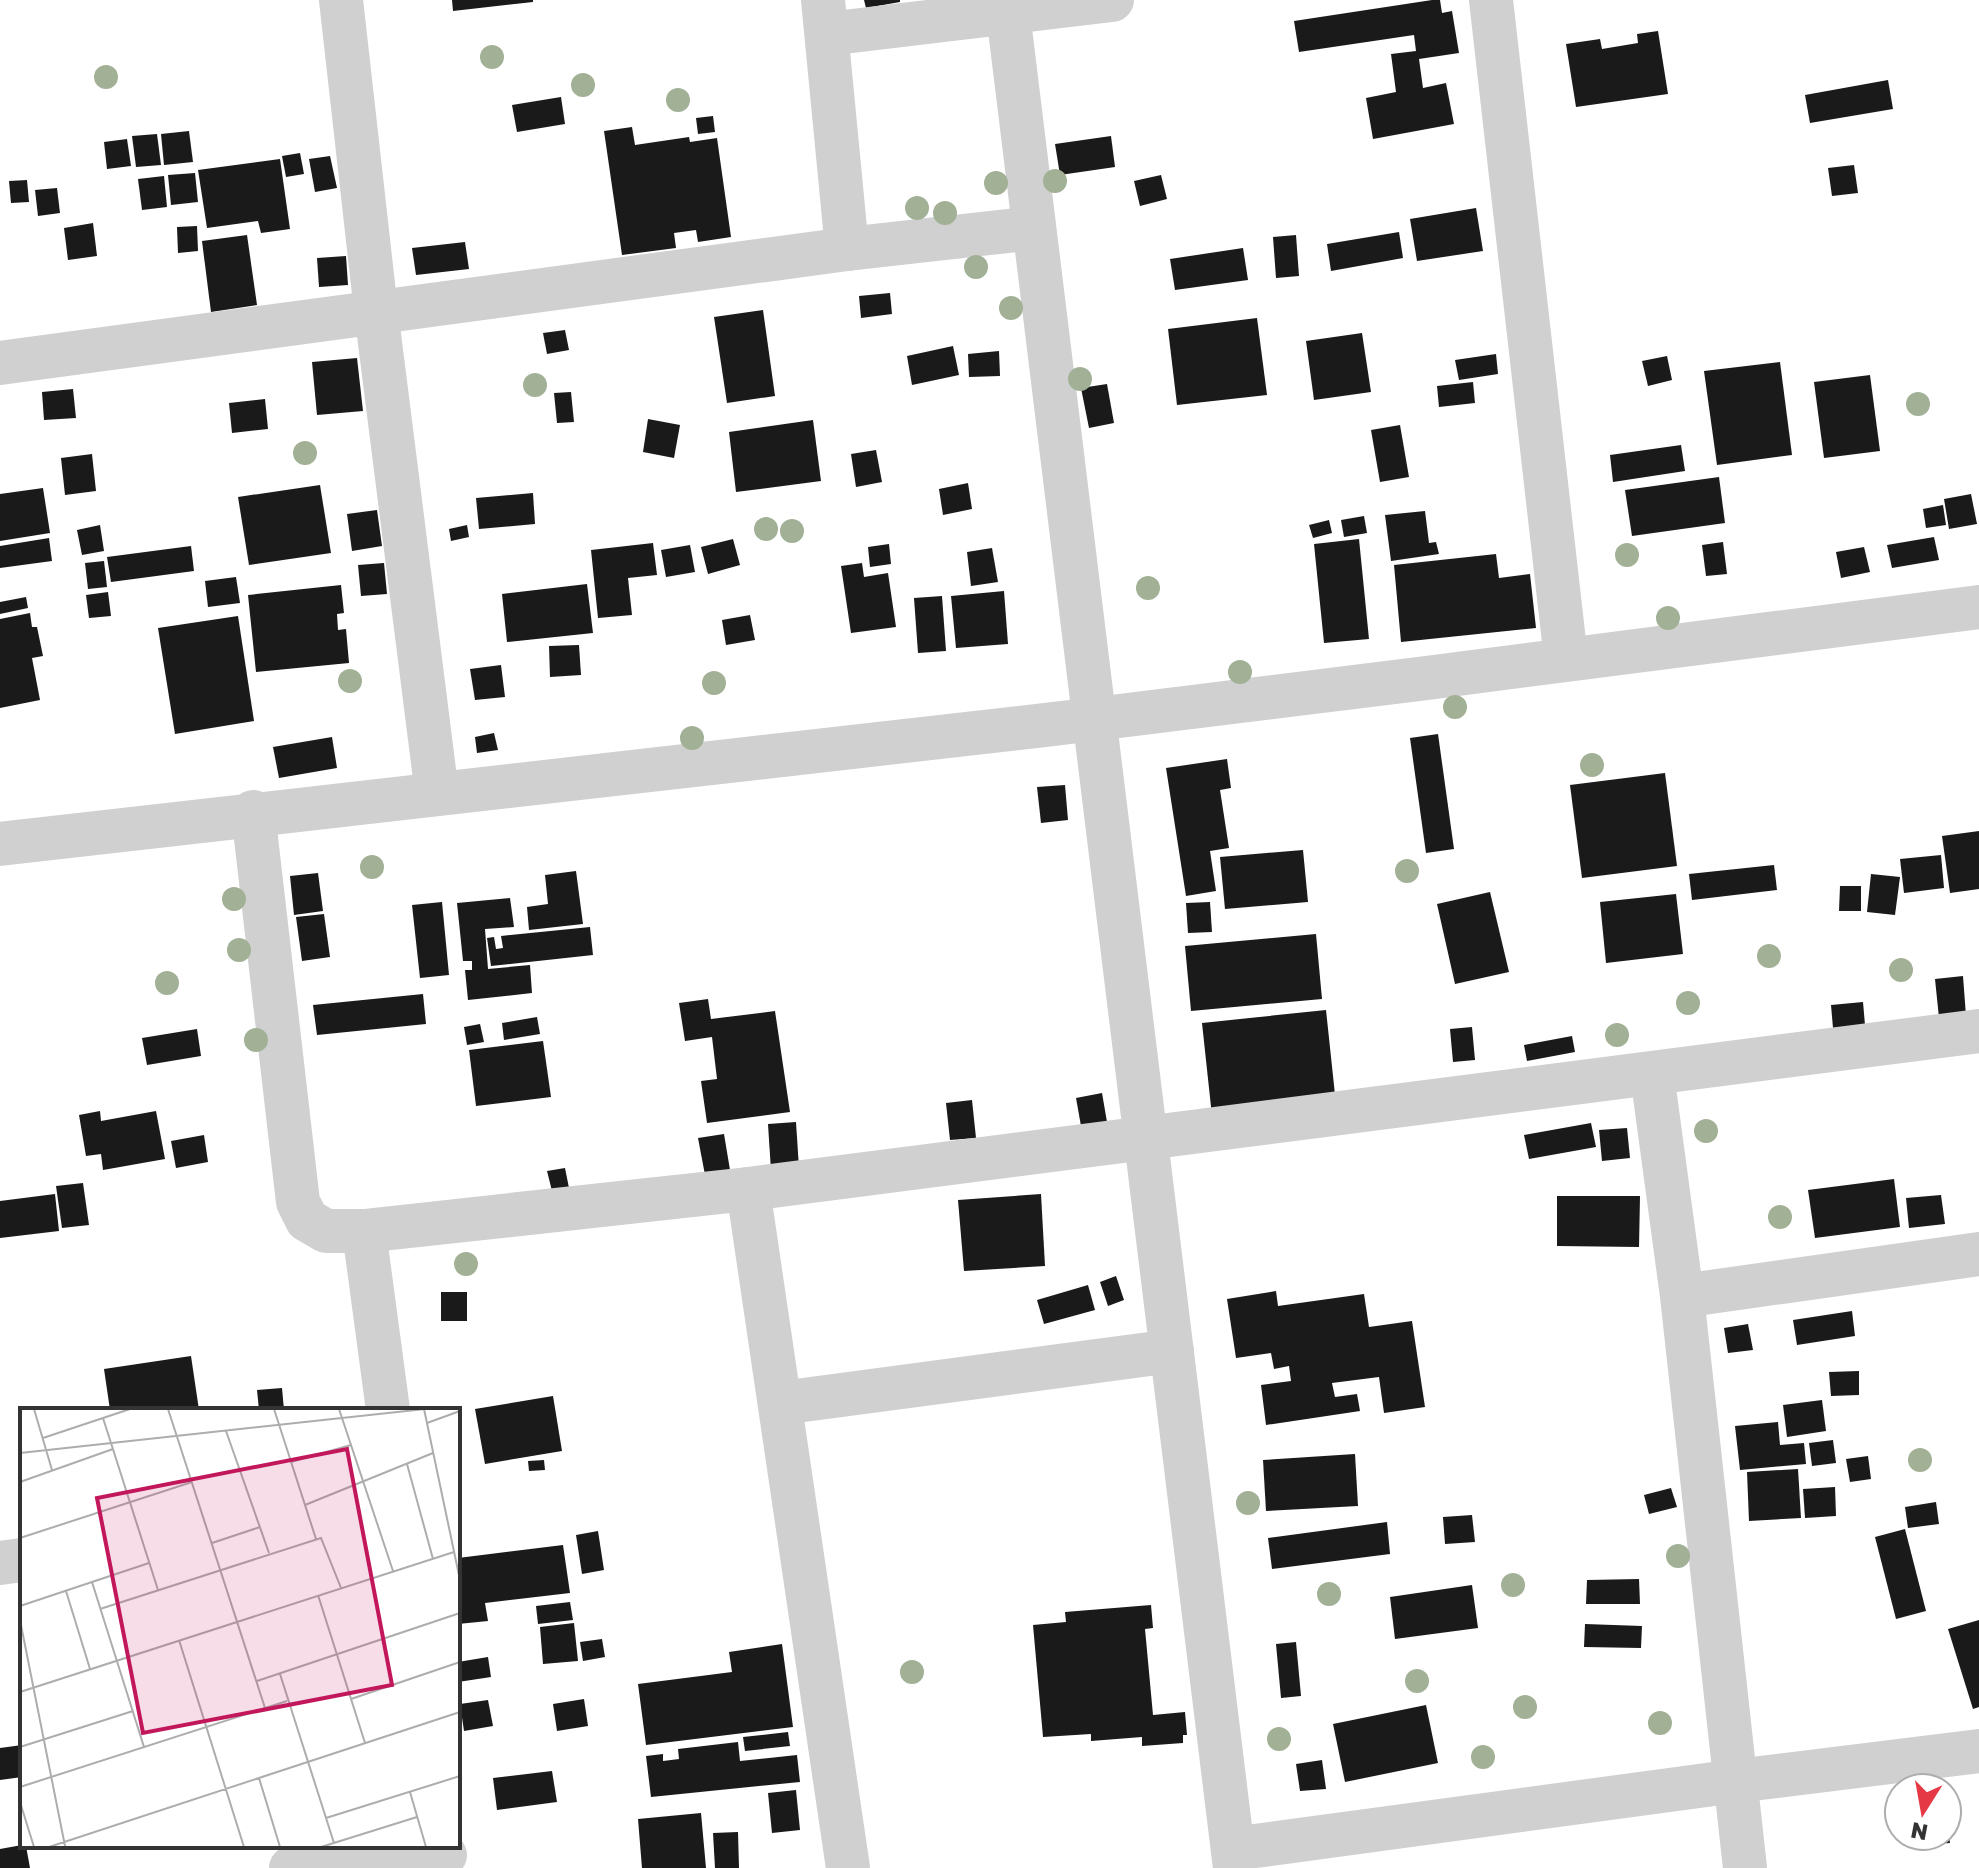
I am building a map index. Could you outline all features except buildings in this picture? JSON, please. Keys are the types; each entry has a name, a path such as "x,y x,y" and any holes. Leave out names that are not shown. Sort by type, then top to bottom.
{"street":[{"path":"341,0 376,311 437,794"},
{"path":"847,249 825,17 1008,13 1112,0"},
{"path":"1491,0 1566,659"},
{"path":"1008,13 1234,1859 1736,1781 1979,1751"},
{"path":"0,363 847,249 1034,228"},
{"path":"0,844 253,812 1095,719 1979,607"},
{"path":"253,812 298,1202 307,1220 326,1231 364,1231 748,1189 1979,1031"},
{"path":"1652,1074 1682,1296 1745,1868"},
{"path":"748,1189 848,1868"},
{"path":"364,1231 388,1408"},
{"path":"1682,1296 1979,1254"},
{"path":"781,1403 1172,1351"},
{"path":"0,1563 20,1560"},
{"path":"291,1868 445,1856"}]}
